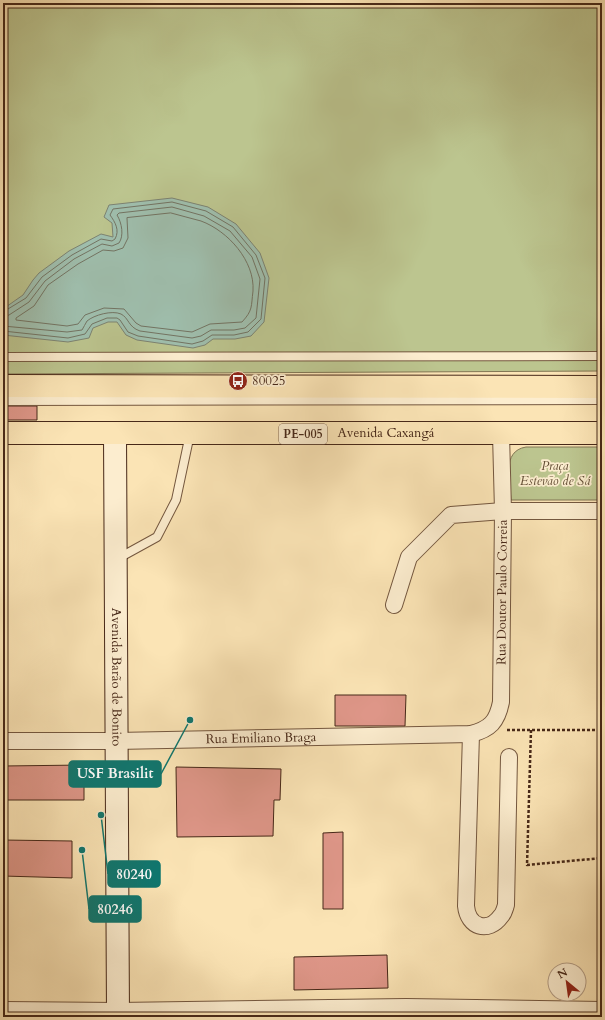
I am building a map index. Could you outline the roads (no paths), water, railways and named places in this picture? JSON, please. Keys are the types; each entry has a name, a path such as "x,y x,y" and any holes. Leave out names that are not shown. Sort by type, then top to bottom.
{"main road":[{"path":"3,386 602,387"},
{"name":"Avenida Caxangá","path":"3,433 602,433"}],"street":[{"name":"Avenida Barão de Bonito","path":"116,433 118,1014"},
{"name":"Rua Doutor Paulo Correia","path":"478,732 496,718 501,702 503,511 501,434"},
{"path":"394,605 409,557 451,515 503,511 602,511"},
{"path":"478,732 466,906 467,915 471,922 480,926 487,926 494,923 502,916 506,905 509,757"},
{"name":"Rua Emiliano Braga","path":"3,741 116,741 478,732"},
{"path":"3,1010 118,1014 406,1007 602,1010"}],"lane":[{"path":"3,357 602,356"},
{"path":"3,401 602,400"},
{"path":"117,560 157,537 176,500 190,433"}],"water":[{"path":"172,198 208,207 236,224 260,253 269,278 264,322 251,336 235,339 213,339 205,345 193,348 137,340 126,335 117,322 108,322 93,328 89,338 68,342 3,335 3,309 23,295 39,273 69,251 101,234 113,237 112,223 104,217 109,205"}],"place":[{"name":"80025","path":"238,381"},
{"name":"USF Brasilit","path":"190,720"},
{"name":"80240","path":"101,815"},
{"name":"80246","path":"82,850"}],"park label":[{"name":"Praça Estevão de Sá","path":"555,474"}]}
